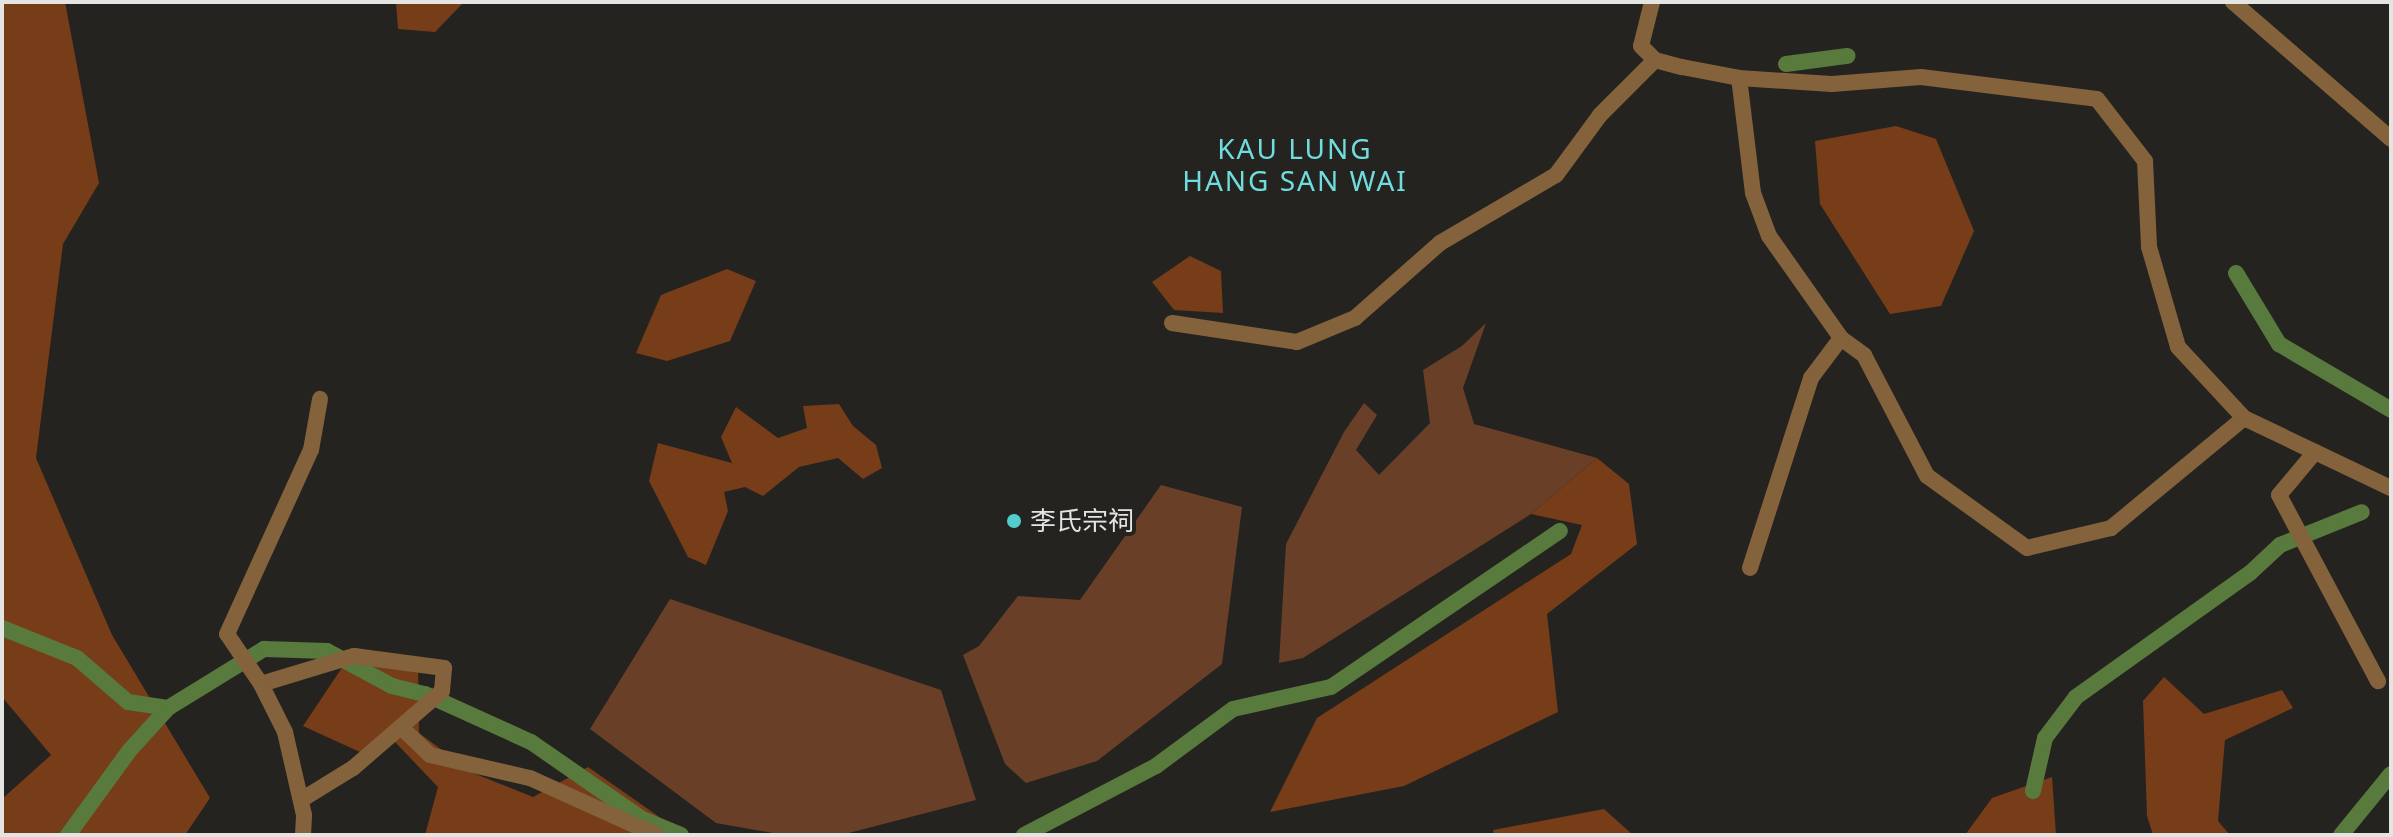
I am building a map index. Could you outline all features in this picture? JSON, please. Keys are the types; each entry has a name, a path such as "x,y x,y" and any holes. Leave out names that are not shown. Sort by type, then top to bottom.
{"street":[{"path":"1652,2 1641,46 1655,60 1739,78 1832,84 1921,77 2097,99 2145,161 2149,247 2178,347 2244,418 2391,488"},
{"path":"2233,2 2391,139"},
{"path":"1172,323 1297,342 1355,318 1440,243 1556,175 1600,115 1655,60"},
{"path":"1739,78 1753,193 1769,236 1841,338 1864,355 1927,476 2027,548 2111,528 2244,418"},
{"path":"1750,568 1811,378 1841,338"},
{"path":"303,835 301,800 285,732 261,684 227,634 311,450 320,399"},
{"path":"2315,452 2279,495 2378,681"},
{"path":"261,684 354,656 444,668 442,691 402,728 301,800"},
{"path":"402,728 430,755 530,778 656,835"}],"shaded area":[{"path":"2,2 65,2 99,183 63,244 36,458 112,635 210,798 185,835 2,835 2,799 51,755 2,697"},
{"path":"396,2 464,2 435,32 398,29"},
{"path":"1896,126 1936,139 1974,231 1941,306 1890,314 1820,204 1815,141"},
{"path":"1190,256 1221,271 1223,313 1174,310 1152,282"},
{"path":"727,269 756,281 730,341 667,361 636,353 661,295"},
{"path":"1486,323 1463,388 1474,424 1597,458 1531,514 1303,658 1279,663 1286,544 1344,432 1364,403 1377,415 1356,450 1379,475 1430,423 1423,370 1462,346"},
{"path":"839,404 853,426 876,445 882,468 863,479 838,458 799,467 763,496 745,487 724,492 728,511 706,565 688,557 649,481 658,443 732,463 721,437 736,407 778,438 807,428 803,406"},
{"path":"1597,458 1629,484 1637,544 1547,614 1558,712 1404,786 1270,812 1317,718 1571,554 1582,525 1531,514"},
{"path":"1161,485 1242,507 1222,664 1097,761 1026,783 1005,764 963,655 979,646 1018,596 1080,600"},
{"path":"670,599 941,690 976,800 841,835 784,835 716,823 590,729"},
{"path":"355,648 418,660 419,733 473,773 533,797 588,767 685,835 425,835 438,787 394,741 362,753 303,726"},
{"path":"2164,677 2204,714 2282,690 2293,708 2225,740 2218,821 2230,835 2153,835 2147,816 2143,701"},
{"path":"2052,777 2056,835 1965,835 1992,798"},
{"path":"1604,809 1633,835 1494,835 1493,830"}],"waterway":[{"path":"1786,64 1847,56"},
{"path":"2236,273 2279,344 2391,410"},
{"path":"2033,791 2045,738 2076,697 2250,573 2280,545 2362,512"},
{"path":"1024,835 1156,766 1233,709 1331,687 1560,531"},
{"path":"2,628 77,658 128,702 168,708"},
{"path":"68,835 129,751 168,708 264,649 327,651 392,686 425,694 531,742 642,819 681,835"},
{"path":"2341,835 2391,774"}],"place":[{"name":"李氏宗祠","path":"1014,521"}],"district":[{"name":"KAU LUNG HANG SAN WAI","path":"1295,164"}]}
